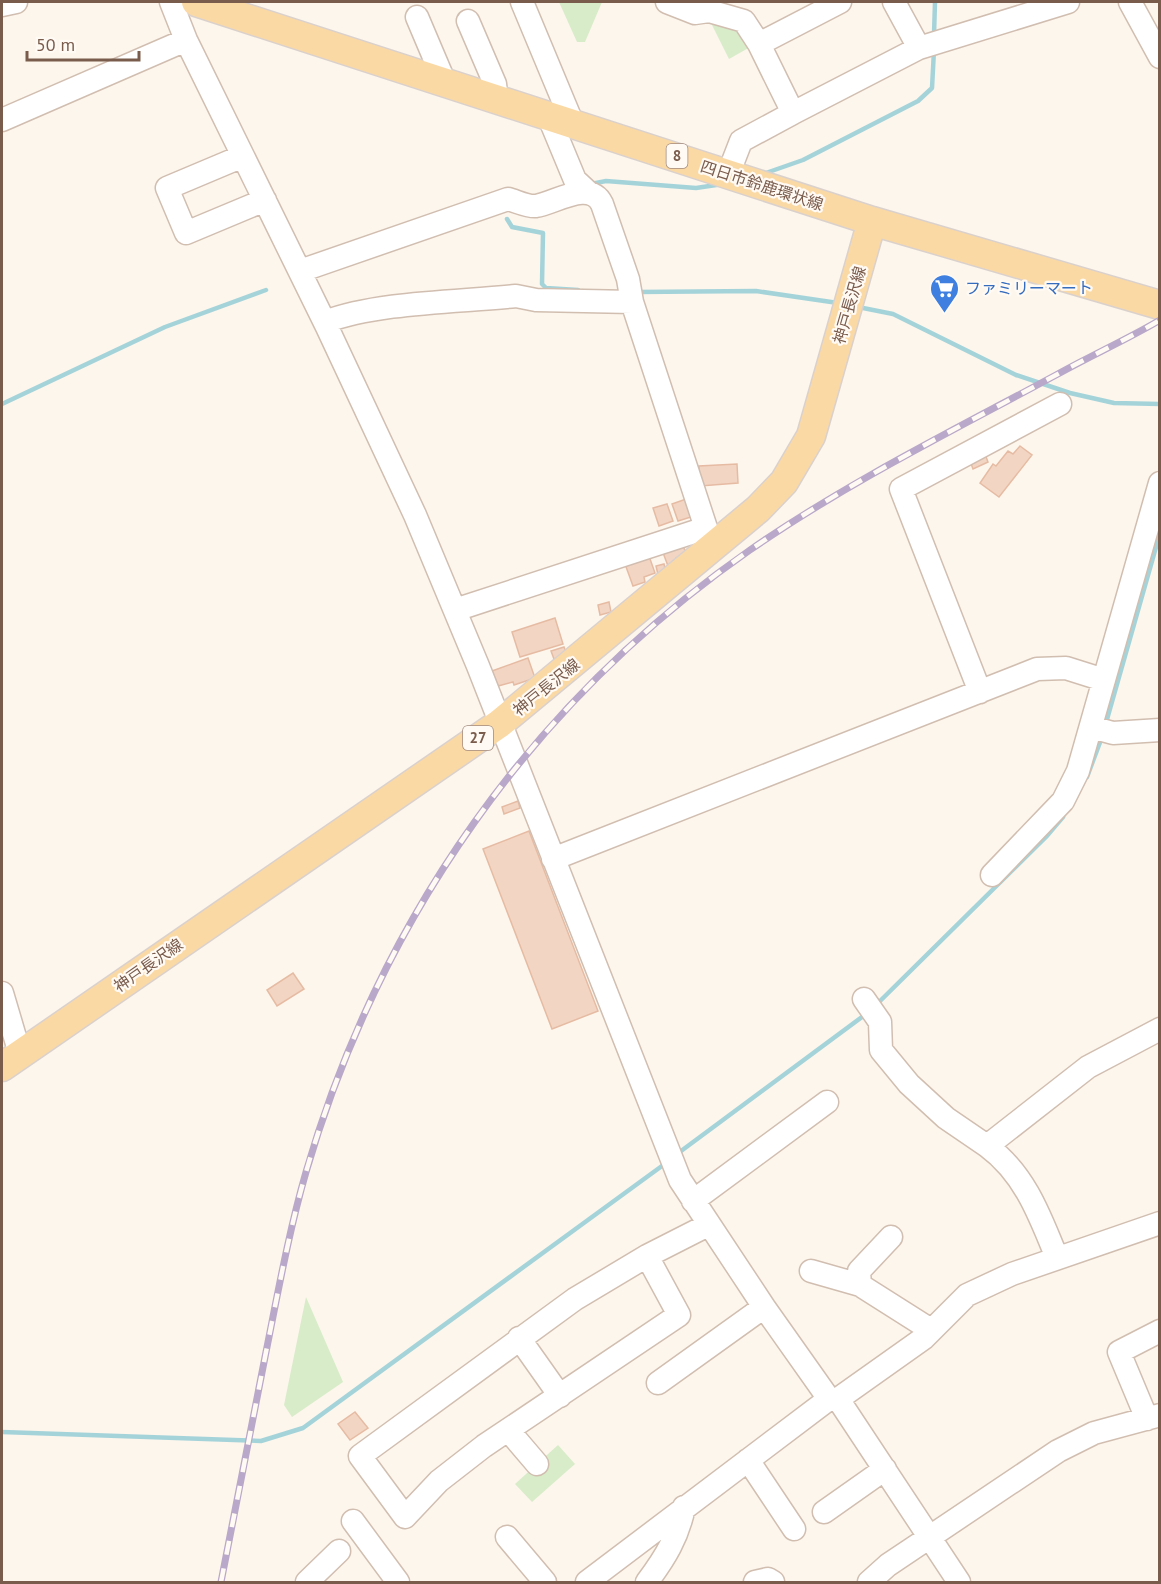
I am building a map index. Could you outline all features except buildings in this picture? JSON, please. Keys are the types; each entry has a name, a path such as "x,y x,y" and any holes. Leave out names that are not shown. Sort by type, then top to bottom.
{"main road":[{"name":"四日市鈴鹿環状線","path":"196,2 497,100 729,172 873,221 1160,305"},
{"name":"神戸長沢線","path":"11,1060 499,724 710,538 764,502 784,482 812,436 847,306 873,221"}],"street":[{"path":"2,5 16,2"},
{"path":"171,2 186,40 325,322 415,515 455,610 675,1169 708,1225 764,1307 885,1469 958,1582"},
{"path":"455,610 710,538 602,204 599,198 584,188 522,2"},
{"path":"667,2 695,13 709,11 744,21 759,44 793,113"},
{"path":"759,44 840,2"},
{"path":"894,2 930,44"},
{"path":"729,172 741,141 930,44 1068,2"},
{"path":"1130,2 1160,57"},
{"path":"417,17 446,83"},
{"path":"468,21 495,84 497,100"},
{"path":"2,120 186,40"},
{"path":"243,156 167,188 186,233 265,200"},
{"path":"300,271 508,199 534,207 584,188"},
{"path":"325,322 372,310 516,296 536,300 631,295"},
{"path":"980,692 901,489 1060,404"},
{"path":"992,874 1063,801 1099,729 1104,680 1160,483"},
{"path":"553,860 1038,669 1066,668 1104,680"},
{"path":"1099,729 1160,730"},
{"path":"2,993 11,1060"},
{"path":"864,999 880,1022 881,1050 909,1084 946,1118 1004,1159 1031,1196 1057,1258"},
{"path":"987,1146 1088,1067 1160,1029"},
{"path":"693,1201 827,1102"},
{"path":"587,1582 748,1460 931,1330 967,1295 995,1281 1160,1223"},
{"path":"647,1256 678,1315 508,1430 439,1482 405,1517 360,1456 575,1299 647,1256 708,1225"},
{"path":"860,1285 859,1271 891,1237"},
{"path":"811,1271 860,1285 931,1330"},
{"path":"658,1383 764,1307"},
{"path":"869,1582 888,1565 1058,1451 1094,1433 1153,1417 1119,1352 1160,1331"},
{"path":"519,1338 560,1396"},
{"path":"508,1430 537,1464"},
{"path":"748,1460 794,1529"},
{"path":"824,1512 885,1469"},
{"path":"647,1582 668,1554 680,1529 684,1507"},
{"path":"353,1521 398,1582"},
{"path":"507,1538 545,1582"},
{"path":"307,1582 339,1551"},
{"path":"755,1582 768,1578 772,1582"}],"green space":[{"path":"559,2 602,2 585,42 577,42"},
{"path":"708,17 737,26 752,46 729,59"},
{"path":"306,1297 343,1382 292,1417 284,1405"},
{"path":"558,1445 575,1464 532,1502 515,1484"}],"waterway":[{"path":"934,35 935,2"},
{"path":"763,174 803,160 918,101 932,88 934,50"},
{"path":"591,184 606,181 696,188 723,184"},
{"path":"507,219 512,227 543,233 542,284 546,288 578,290"},
{"path":"2,404 165,327 266,290"},
{"path":"637,292 756,291 838,303"},
{"path":"858,307 893,314 1016,375 1070,393 1114,403 1160,404"},
{"path":"1106,723 1160,533"},
{"path":"1087,777 1102,737"},
{"path":"876,1005 1046,837 1063,817"},
{"path":"677,1154 866,1014"},
{"path":"2,1432 261,1441 303,1428 666,1163"}],"railway":[{"path":"221,1582 284,1262 306,1172 337,1079 376,989 422,903 474,822 534,746 599,675 672,610 750,550 824,502 900,458 1160,320"}],"place":[{"name":"ファミリーマート","path":"944,314"}]}
